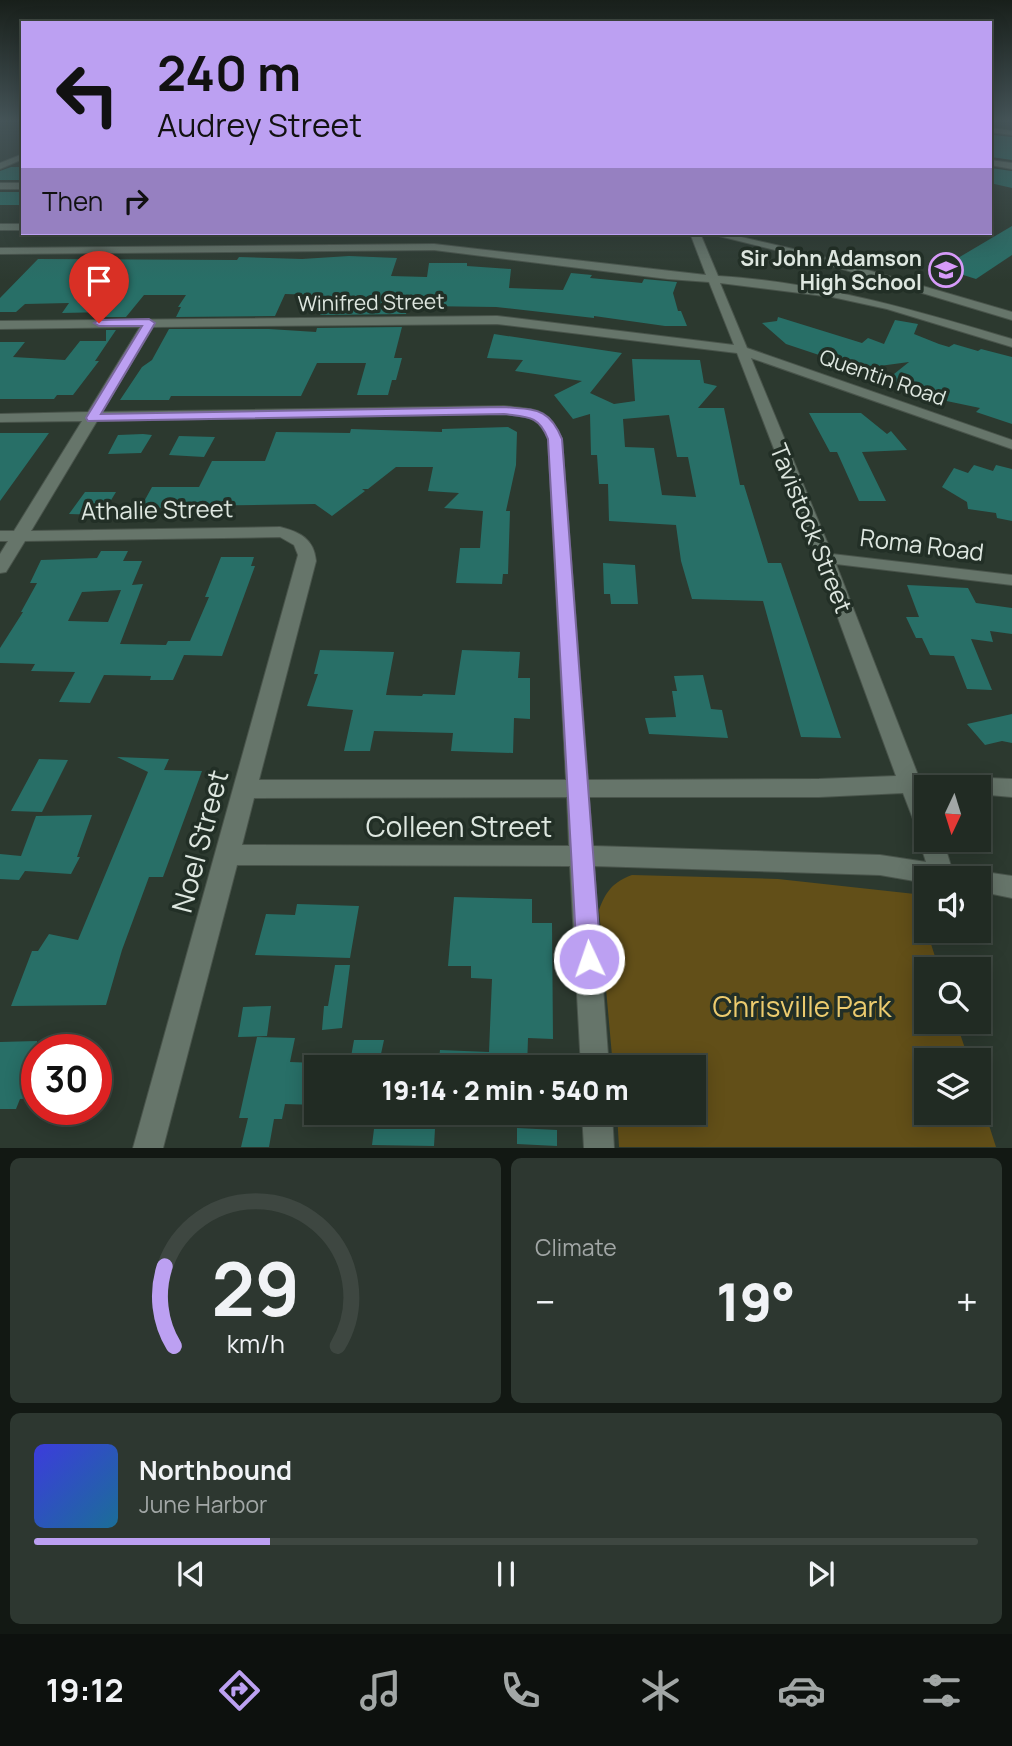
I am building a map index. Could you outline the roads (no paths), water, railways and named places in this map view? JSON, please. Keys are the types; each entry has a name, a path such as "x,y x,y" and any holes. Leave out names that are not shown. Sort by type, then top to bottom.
{"street":[{"path":"0,186 21,186"},
{"path":"0,220 21,220"},
{"path":"0,227 21,227"},
{"name":"Tavistock Street","path":"696,235 914,790"},
{"path":"721,235 779,248 1012,316"},
{"path":"0,250 423,246 668,276 712,277 859,299 1012,343"},
{"name":"Winifred Street","path":"0,325 509,320 740,350"},
{"path":"0,568 149,323"},
{"name":"Quentin Road","path":"740,350 1012,445"},
{"path":"0,418 514,411 534,414 548,422 555,439 594,1055"},
{"name":"Athalie Street","path":"0,536 280,532 297,538 307,551"},
{"name":"Noel Street","path":"148,1147 307,561 307,551"},
{"name":"Roma Road","path":"825,558 1012,580"},
{"name":"Colleen Street","path":"243,789 819,788 912,784 1012,788"},
{"name":"Colleen Street","path":"226,855 583,856 880,864 914,870"},
{"path":"991,883 1012,887"},
{"path":"598,1125 599,1147"}],"place":[{"name":"Sir John Adamson High School","path":"946,270"}],"park label":[{"name":"Chrisville Park","path":"802,1006"}]}
